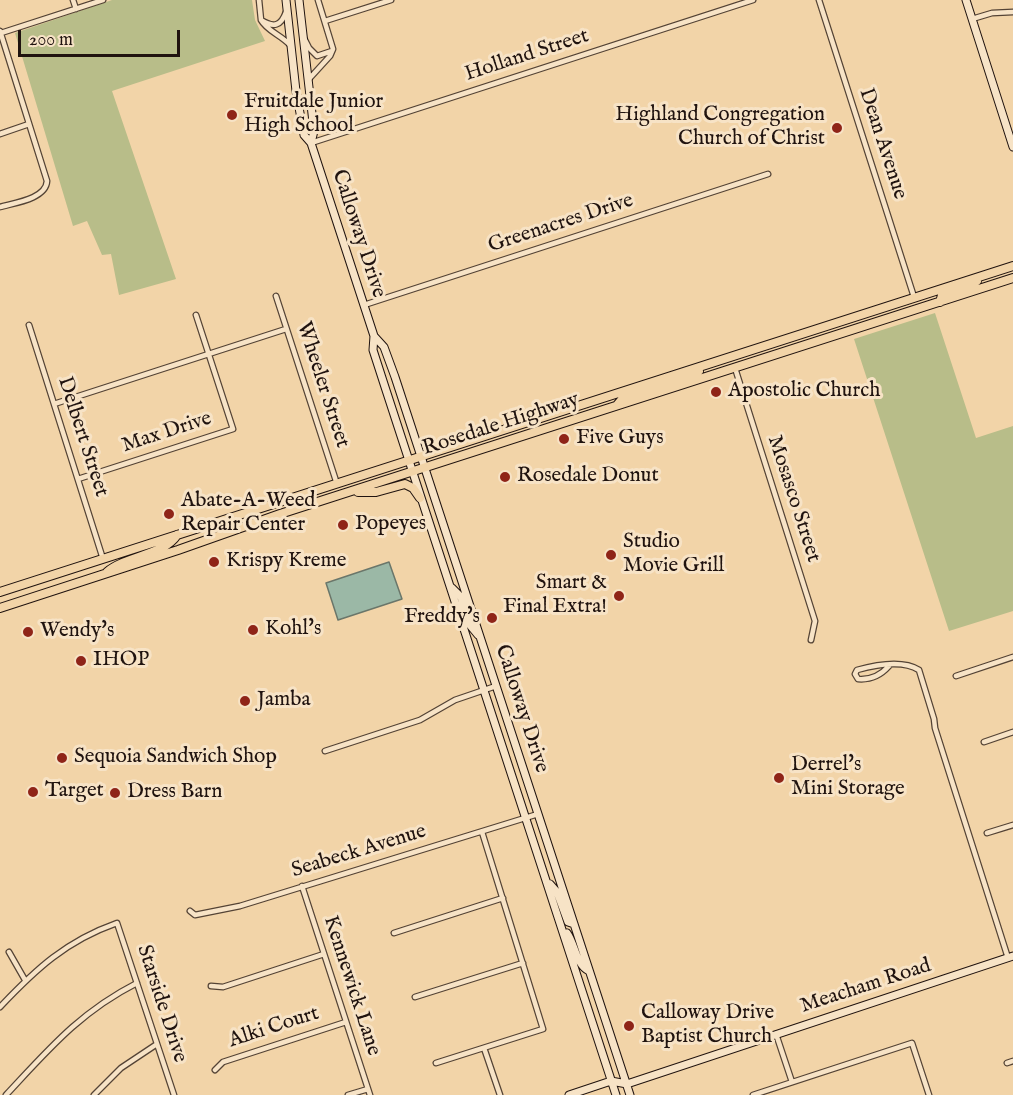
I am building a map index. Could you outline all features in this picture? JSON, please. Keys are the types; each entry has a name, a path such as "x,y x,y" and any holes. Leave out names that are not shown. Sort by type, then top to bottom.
{"main road":[{"name":"Calloway Drive","path":"286,0 304,135 311,143 364,305 374,336 373,350 408,462 547,879 616,1095"},
{"name":"Calloway Drive","path":"299,0 314,131 311,143"},
{"path":"966,0 1013,147"},
{"name":"Rosedale Highway","path":"0,592 1013,266"},
{"path":"940,302 942,296 970,286 983,276"},
{"name":"Rosedale Highway","path":"0,608 412,472 1013,279"},
{"path":"833,337 852,326 908,307 914,302 914,298"},
{"name":"Calloway Drive","path":"374,336 384,347 422,457 630,1095"},
{"path":"616,406 623,398 688,377 722,360"},
{"path":"561,424 576,415 607,404 611,396"},
{"path":"342,495 376,492 405,484 413,488 420,498"},
{"path":"103,575 125,560 165,546 177,535"},
{"path":"451,587 461,597 469,624 481,640"},
{"path":"547,879 557,892 568,922 574,924"},
{"path":"562,926 572,940 583,969 589,971"},
{"name":"Meacham Road","path":"616,1095 627,1084 1011,957"},
{"name":"Meacham Road","path":"569,1095 611,1081 627,1084"}],"street":[{"path":"73,0 76,9"},
{"path":"0,207 37,196 45,190 47,182 0,32 103,0"},
{"path":"259,0 261,20 266,28 283,37 291,46"},
{"path":"308,80 332,51 332,44 318,0"},
{"path":"325,21 391,0"},
{"name":"Holland Street","path":"311,143 753,0"},
{"name":"Dean Avenue","path":"819,0 914,298"},
{"path":"261,20 268,25 277,25 283,21 288,9"},
{"path":"972,19 992,13 1013,12"},
{"path":"302,34 309,48 317,56 332,51"},
{"path":"0,134 29,124"},
{"name":"Greenacres Drive","path":"364,305 768,174"},
{"name":"Wheeler Street","path":"276,296 337,484"},
{"path":"196,315 209,354"},
{"name":"Delbert Street","path":"29,325 103,559"},
{"path":"54,404 286,329"},
{"name":"Max Drive","path":"78,479 233,429 209,354"},
{"name":"Mosasco Street","path":"735,368 815,621 811,640"},
{"path":"957,676 1013,657"},
{"path":"889,666 876,676 858,679 855,674 857,670 866,667 903,665 919,670 1011,957"},
{"path":"325,751 420,720 455,700 496,686"},
{"path":"984,742 1013,732"},
{"name":"Seabeck Avenue","path":"190,911 195,915 224,910 538,814"},
{"path":"987,833 1013,825"},
{"path":"436,1063 543,1029 482,832"},
{"name":"Kennewick Lane","path":"302,886 370,1095"},
{"path":"394,933 503,898"},
{"name":"Starside Drive","path":"25,980 49,959 75,942 117,923 174,1095"},
{"path":"0,1007 25,980 9,952"},
{"path":"211,986 223,987 324,954"},
{"path":"415,997 523,963"},
{"path":"6,1095 75,1023 102,1002 137,983"},
{"name":"Alki Court","path":"215,1070 223,1062 346,1022"},
{"path":"776,1034 792,1082"},
{"path":"753,1095 912,1043 929,1095"},
{"path":"94,1095 122,1068 157,1044"},
{"path":"484,1048 500,1095"},
{"path":"348,1095 368,1089"}],"green space":[{"path":"112,0 252,0 255,20 265,41 112,91 176,279 119,295 111,254 102,255 87,221 73,226 15,33"},
{"path":"935,313 976,438 1013,426 1013,611 949,631 854,339"}],"shaded area":[{"path":"389,562 402,599 338,620 326,583"}],"place":[{"name":"Fruitdale Junior High School","path":"232,115"},
{"name":"Highland Congregation Church of Christ","path":"837,128"},
{"name":"Apostolic Church","path":"716,392"},
{"name":"Five Guys","path":"564,439"},
{"name":"Rosedale Donut","path":"505,477"},
{"name":"Abate-A-Weed Repair Center","path":"169,514"},
{"name":"Popeyes","path":"343,525"},
{"name":"Studio Movie Grill","path":"611,555"},
{"name":"Krispy Kreme","path":"214,562"},
{"name":"Smart & Final Extra!","path":"619,596"},
{"name":"Freddy's","path":"492,618"},
{"name":"Kohl's","path":"253,630"},
{"name":"Wendy's","path":"28,632"},
{"name":"IHOP","path":"81,661"},
{"name":"Jamba","path":"245,701"},
{"name":"Sequoia Sandwich Shop","path":"62,758"},
{"name":"Derrel's Mini Storage","path":"779,778"},
{"name":"Target","path":"33,792"},
{"name":"Dress Barn","path":"115,793"},
{"name":"Calloway Drive Baptist Church","path":"629,1026"}]}
